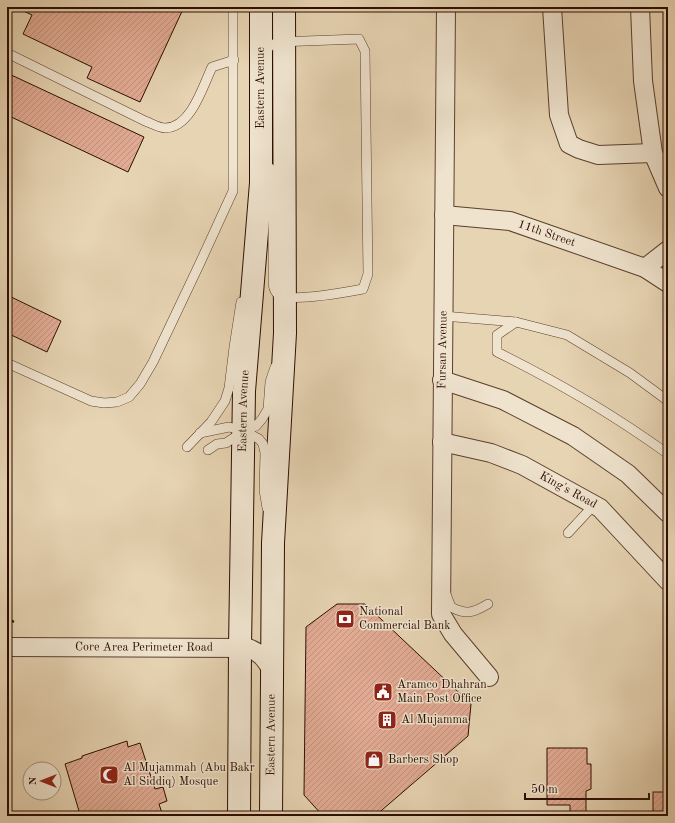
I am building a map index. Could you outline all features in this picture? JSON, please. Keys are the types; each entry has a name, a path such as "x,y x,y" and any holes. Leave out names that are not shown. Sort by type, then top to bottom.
{"main road":[{"name":"Eastern Avenue","path":"239,816 244,391 260,183 261,7"},
{"name":"Eastern Avenue","path":"270,816 273,543 286,297 284,7"}],"street":[{"name":"Fursan Avenue","path":"446,7 441,614 453,634 490,670"},
{"path":"552,7 560,115 568,144 598,155 653,153"},
{"path":"640,7 643,81 653,153 668,188"},
{"name":"11th Street","path":"444,215 510,221 645,268 668,283"},
{"path":"645,268 668,250"},
{"path":"442,380 503,400 573,436 628,474 668,513"},
{"name":"King's Road","path":"442,442 491,453 522,465 600,508 668,581"},
{"name":"Core Area Perimeter Road","path":"7,647 248,648 256,651 264,658 271,670"}],"lane":[{"path":"7,363 91,401 104,403 117,402 129,397 140,384 160,349 232,191 234,60 233,7"},
{"path":"261,68 263,56 270,46 278,42 359,39 365,51 368,274 363,289 326,295 286,297 280,296 277,293 273,284 273,185 261,129"},
{"path":"7,53 145,121 165,128 179,124 192,111 212,67 234,60"},
{"path":"187,447 218,414 225,401 229,388 242,299 257,230"},
{"path":"443,316 516,322 567,335 630,373 668,401"},
{"path":"516,322 497,335 497,352 544,375 668,454"},
{"path":"208,450 217,444 226,443 256,426 262,419 268,409 270,382 285,334"},
{"path":"200,433 229,427 259,439 263,444 265,453 264,490 273,543"},
{"path":"568,533 594,505"},
{"path":"441,582 451,607 462,613 478,610 488,604"}],"path":[{"path":"7,618 14,622"}],"building":[{"path":"15,7 184,7 140,102 87,78 92,67 23,34 32,15"},
{"path":"7,73 144,137 128,172 7,115"},
{"path":"7,295 61,321 47,352 7,333"},
{"name":"Al Mujamma","path":"337,604 365,604 471,704 468,736 375,816 323,816 304,795 306,627"},
{"name":"Al Mujammah (Abu Bakr Al Siddiq) Mosque","path":"127,741 128,747 140,743 155,789 163,787 167,801 159,804 163,816 73,816 72,813 79,811 65,764 82,758 82,756"},
{"path":"547,748 587,748 587,764 591,764 591,789 586,791 586,816 570,816 570,805 547,805"},
{"path":"653,792 668,792 668,816 653,816"}],"place":[{"name":"National Commercial Bank","path":"345,619"},
{"name":"Aramco Dhahran Main Post Office","path":"383,692"},
{"name":"Al Mujamma","path":"387,720"},
{"name":"Barbers Shop","path":"374,760"},
{"name":"Al Mujammah (Abu Bakr Al Siddiq) Mosque","path":"109,775"}]}
